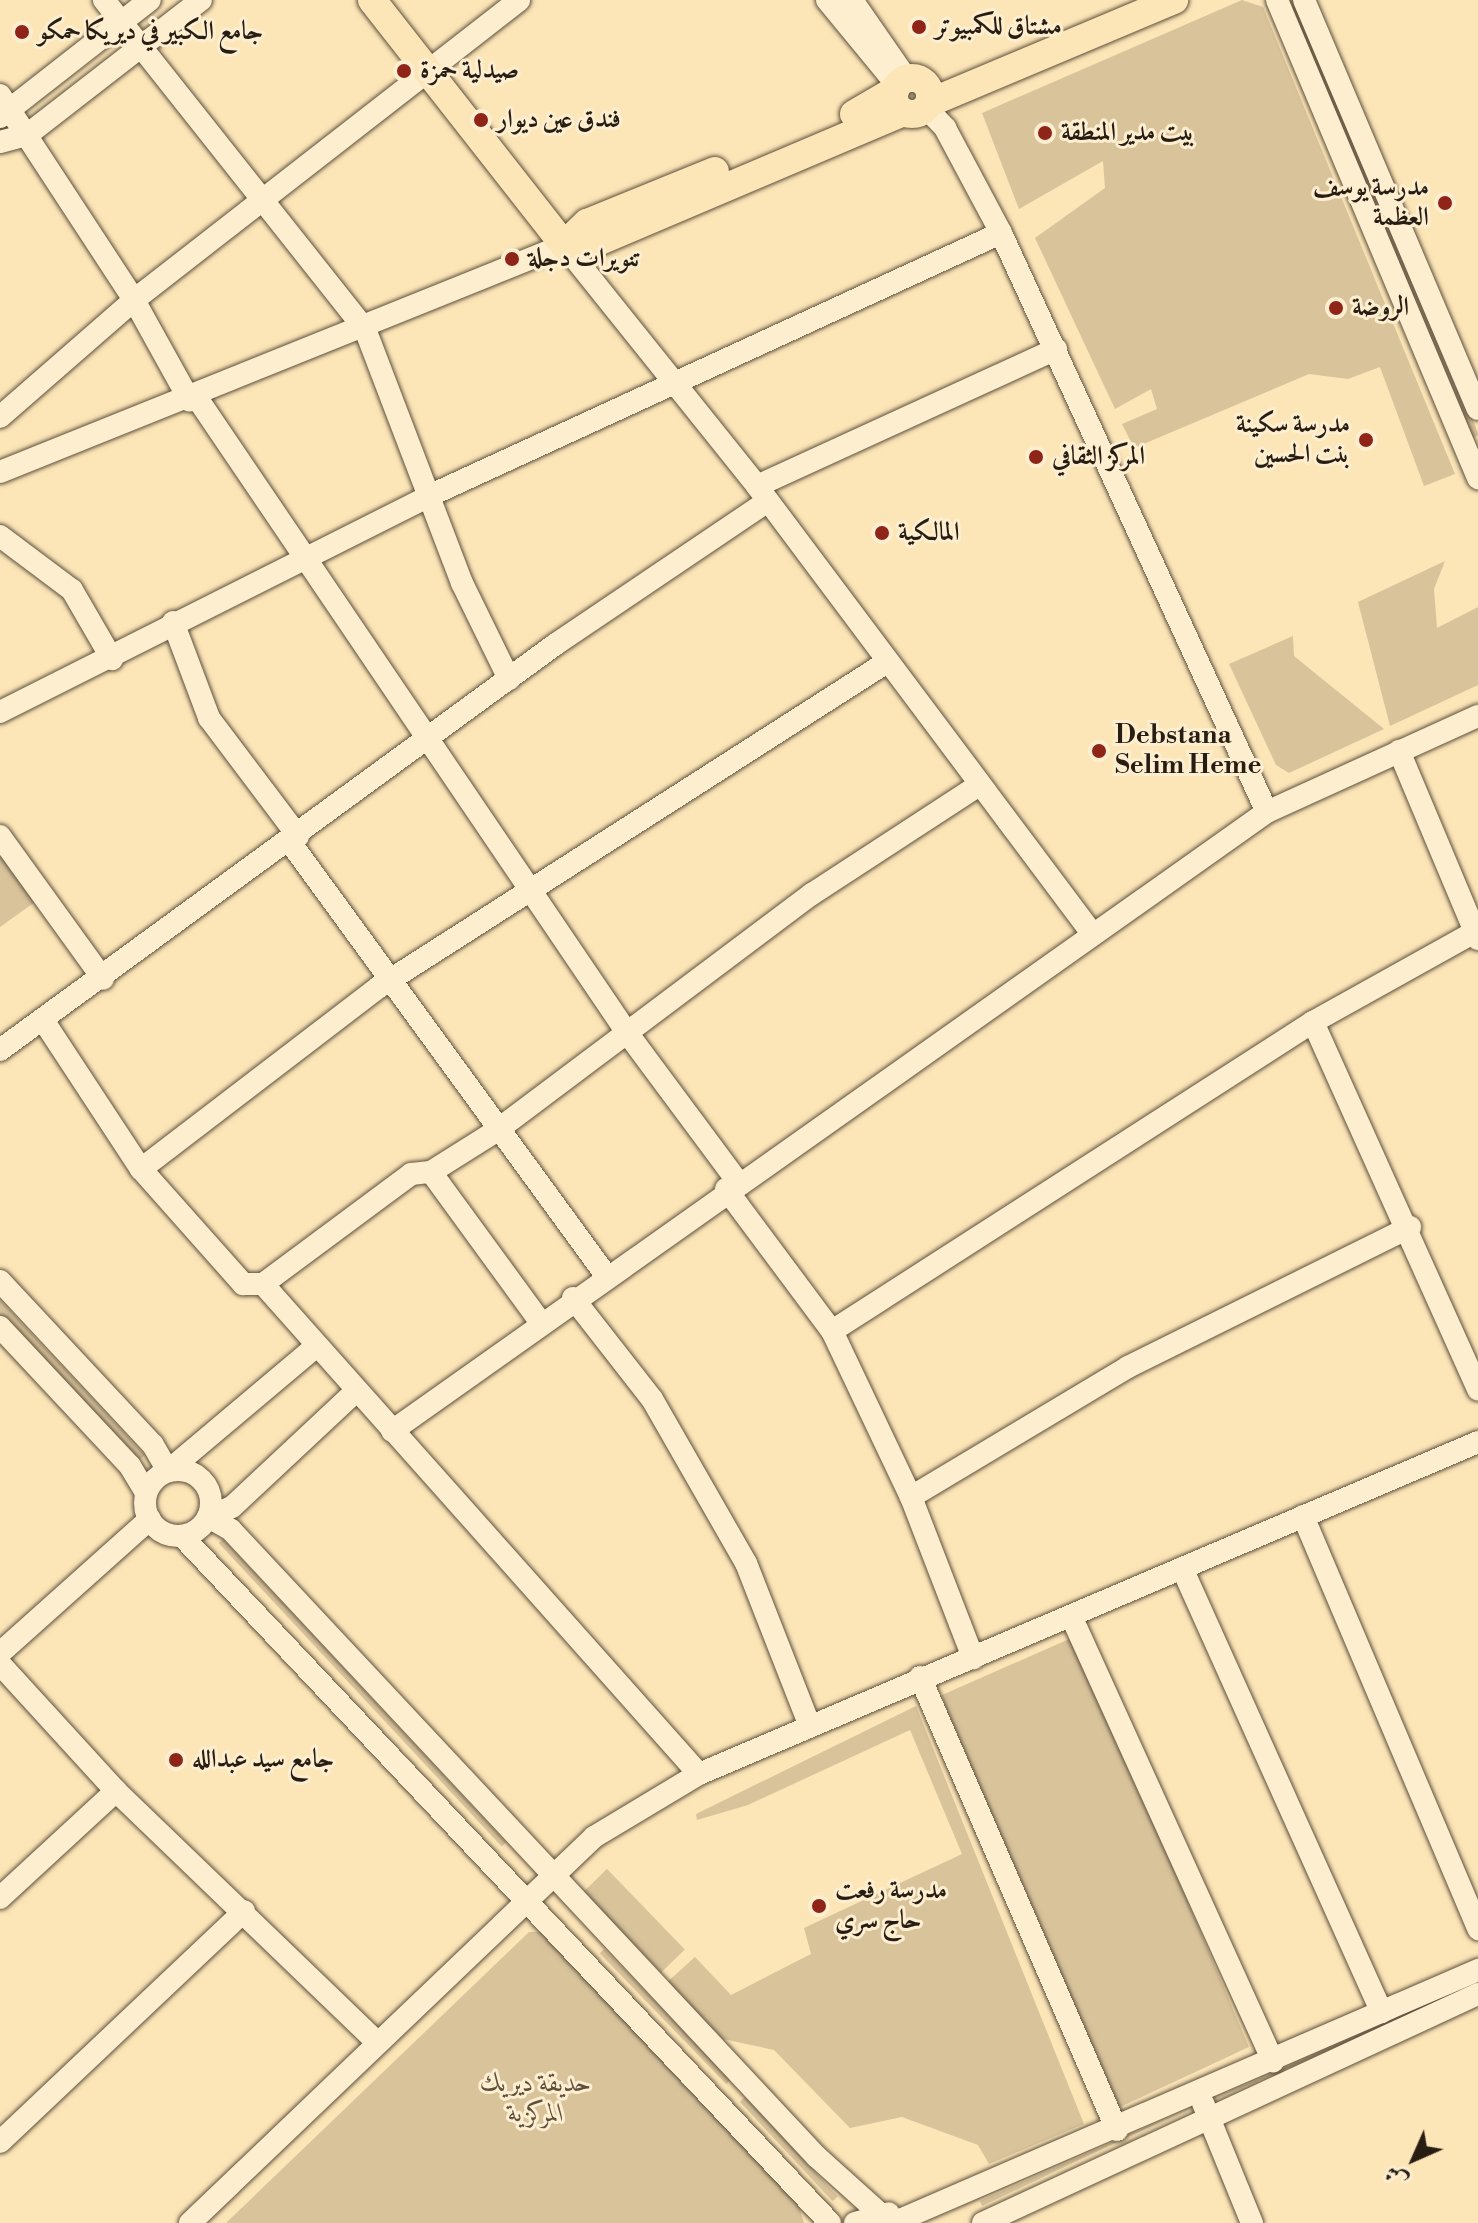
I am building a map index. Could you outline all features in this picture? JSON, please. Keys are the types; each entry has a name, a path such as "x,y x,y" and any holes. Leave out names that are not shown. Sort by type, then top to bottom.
{"main road":[{"path":"372,0 564,245 587,223 867,109 1174,0"},
{"path":"911,94 1125,0"}],"street":[{"path":"104,0 259,200 365,329 431,495 462,583 509,679"},
{"path":"150,0 2,107 27,135 134,300 194,400 309,554 433,736 532,895 832,1331 911,1497 973,1658"},
{"path":"0,142 27,135 201,0"},
{"path":"0,417 134,300 519,0"},
{"path":"827,0 945,128 1001,233 1056,349 1267,812"},
{"path":"852,0 911,94"},
{"path":"1277,0 1478,478"},
{"path":"1304,0 1478,409"},
{"path":"0,712 112,659 173,622 431,495 671,381 1001,233"},
{"path":"0,472 194,400 564,245 761,494 1091,932"},
{"path":"0,1050 103,979 761,494 1056,349"},
{"path":"0,536 72,590 112,659"},
{"path":"173,622 209,718 496,1131 605,1274"},
{"path":"141,1169 390,980 532,895 887,662"},
{"path":"392,1431 605,1274 1267,812 1478,716"},
{"path":"832,1331 1313,1022 1477,936 1399,751"},
{"path":"43,1020 141,1169 243,1284 263,1284 411,1174 431,1172 496,1131 812,894 979,785"},
{"path":"0,836 103,979"},
{"path":"1313,1022 1410,1227 1478,1390"},
{"path":"431,1172 541,1323"},
{"path":"911,1497 1128,1367 1410,1227"},
{"path":"0,1281 153,1445 168,1471"},
{"path":"263,1284 314,1348 699,1774"},
{"path":"573,1298 652,1399 746,1563 810,1726"},
{"path":"0,1327 130,1466 146,1493 150,1519"},
{"path":"146,1493 314,1348"},
{"path":"182,1536 208,1517 232,1507 355,1392"},
{"path":"190,2223 375,2040 529,1896 548,1873 699,1774 920,1677 1072,1618 1478,1442"},
{"path":"168,1471 189,1471 206,1485 208,1517"},
{"path":"1303,1516 1478,1929"},
{"path":"208,1517 231,1530 746,2082 878,2212 905,2221 1199,2095 1478,1970"},
{"path":"150,1519 182,1536 529,1896 830,2223"},
{"path":"0,1653 150,1519"},
{"path":"1182,1568 1382,2012"},
{"path":"1072,1618 1273,2062"},
{"path":"0,1664 116,1791 375,2040"},
{"path":"920,1677 1117,2130"},
{"path":"0,1898 116,1791"},
{"path":"0,2142 244,1911"},
{"path":"983,2223 1007,2218 1209,2115 1478,1994"},
{"path":"722,2104 746,2082"},
{"path":"1199,2095 1252,2223"},
{"path":"855,2223 878,2212"}],"green space":[{"path":"1242,0 1263,7 1455,474 1424,486 1380,367 1348,379 1309,374 1134,448 1122,424 1157,409 1151,389 1115,409 1035,238 1105,188 1103,161 1019,209 982,113"},
{"path":"1297,6 1478,432 1472,438 1290,9"},
{"path":"1445,561 1434,589 1437,628 1478,607 1478,685 1390,726 1358,602"},
{"path":"1293,636 1294,656 1384,729 1289,773 1276,765 1229,664"},
{"path":"0,843 42,897 0,927"},
{"path":"0,1300 145,1455 137,1462 0,1315"},
{"path":"223,1539 506,1843 502,1847 219,1543"},
{"path":"1076,1636 1249,2047 1118,2108 958,1753 942,1695"},
{"path":"916,1706 1084,2124 989,2164 978,2145 902,2117 850,2128 774,2050 723,2039 665,1984 695,1957 731,1995 811,1954 804,1928 962,1854 910,1730 748,1805 697,1820 696,1814"},
{"path":"607,1869 685,1950 661,1972 583,1892"},
{"name":"حديقة ديريك المركزية","path":"529,1932 550,1932 798,2203 804,2223 226,2223"},
{"path":"604,1949 730,2080 726,2084 600,1953"},
{"path":"1478,1982 1478,1988 1219,2097"},
{"path":"745,2097 838,2196 833,2201 740,2102"},
{"path":"1172,2116 982,2206 980,2201"}],"place":[{"name":"مشتاق للكمبيوتر","path":"919,27"},
{"name":"جامع الكبير في ديريكا حمكو","path":"22,32"},
{"name":"صيدلية حمزة","path":"404,71"},
{"name":"فندق عين ديوار","path":"481,120"},
{"name":"بيت مدير المنطقة","path":"1045,133"},
{"name":"مدرسة يوسف العظمة","path":"1445,203"},
{"name":"تنويرات دجلة","path":"512,259"},
{"name":"الروضة","path":"1336,308"},
{"name":"مدرسة سكينة بنت الحسين","path":"1366,440"},
{"name":"المركز الثقافي","path":"1036,457"},
{"name":"المالكية","path":"882,533"},
{"name":"Debstana Selim Heme","path":"1099,751"},
{"name":"جامع سيد عبدالله","path":"176,1760"},
{"name":"مدرسة رفعت حاج سري","path":"819,1906"}]}
